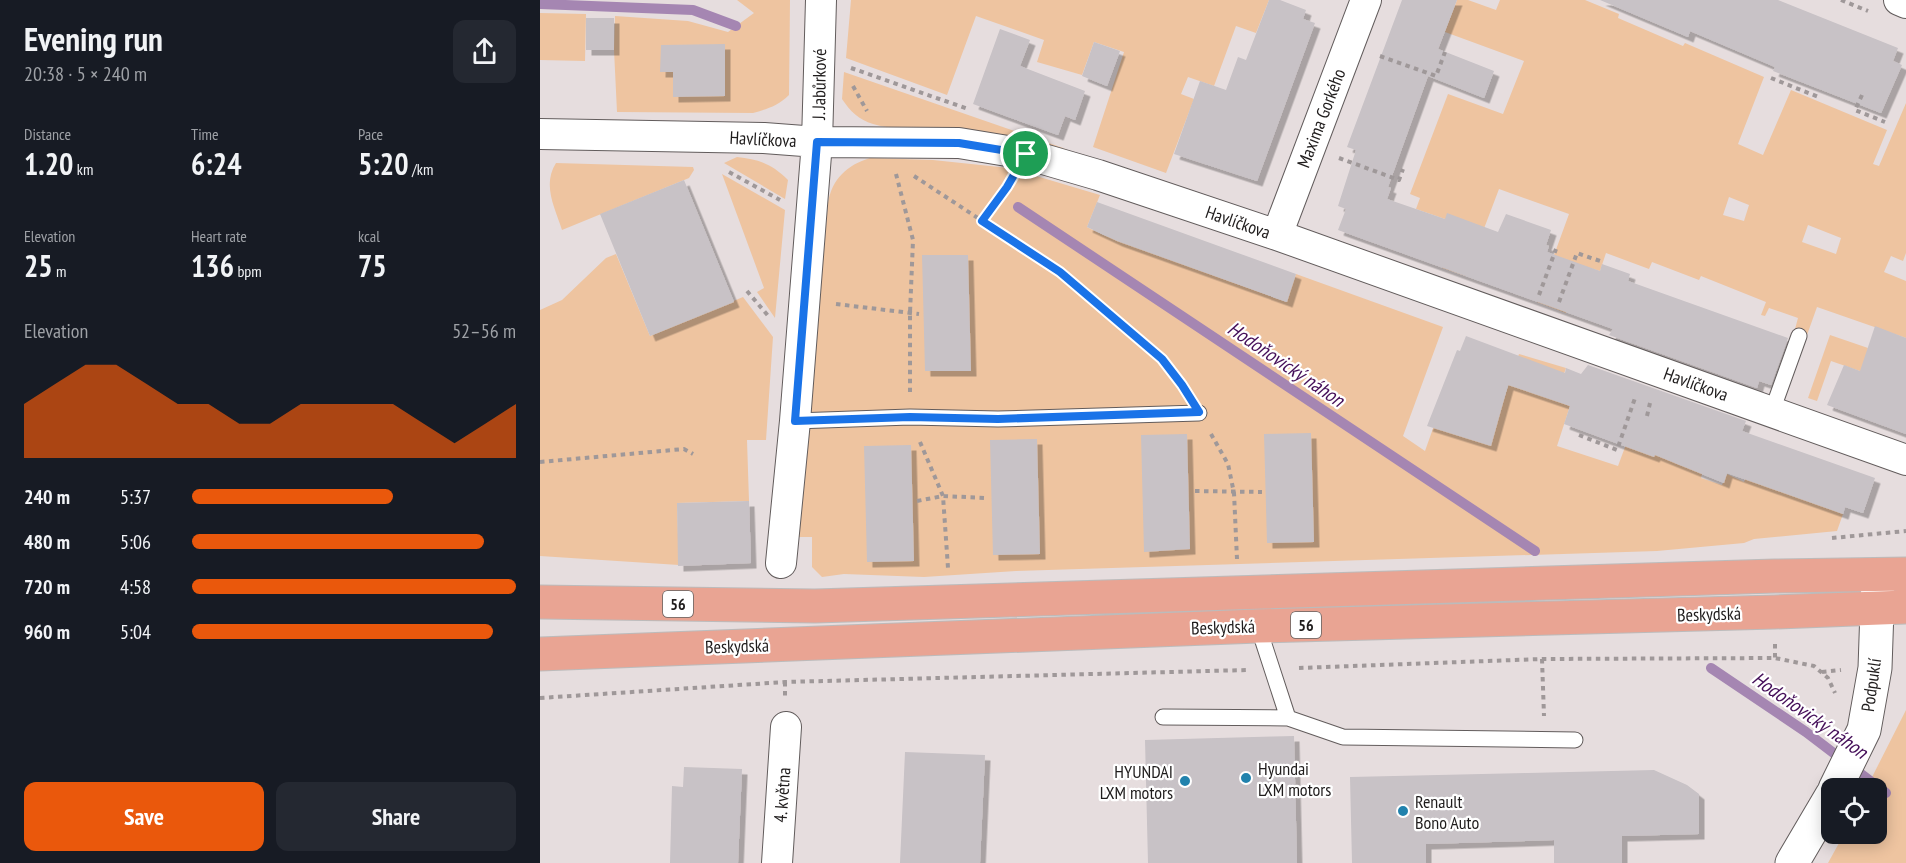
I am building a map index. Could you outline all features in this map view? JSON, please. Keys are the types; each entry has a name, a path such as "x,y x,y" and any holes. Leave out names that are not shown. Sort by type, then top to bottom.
{"main road":[{"name":"Beskydská","path":"540,602 815,606 1892,574"},
{"name":"Beskydská","path":"540,654 1258,626 1763,613 1892,607"}],"street":[{"name":"J. Jabůrkové","path":"781,563 795,421 817,142 821,0"},
{"name":"Maxima Gorkého","path":"1277,235 1366,0"},
{"path":"1899,0 1906,3"},
{"name":"Havlíčkova","path":"540,134 754,138 817,142 889,152 959,143 1026,154 1098,175 1277,235 1906,460"},
{"name":"Podpuklí","path":"1840,778 1864,730 1875,668 1892,607 1892,574"},
{"name":"4. května","path":"777,863 786,728"},
{"path":"1792,863 1821,814"}],"lane":[{"path":"1772,411 1798,336"},
{"path":"795,421 910,417 998,419 1199,412"},
{"path":"1258,626 1288,718"},
{"path":"1163,717 1288,718 1343,737 1575,740"}],"path":[{"path":"1373,54 1436,76 1444,52"},
{"path":"841,65 976,112"},
{"path":"1771,78 1821,98"},
{"path":"852,84 889,152 913,240 910,417 943,496 948,568"},
{"path":"1862,95 1855,110 1885,122"},
{"path":"889,152 982,221 1060,272 1162,359 1199,412 1228,464 1234,493 1237,563"},
{"path":"982,221 1007,187 1026,154"},
{"path":"1336,157 1399,180 1403,170"},
{"path":"1537,302 1556,249"},
{"path":"1557,309 1577,253 1600,261"},
{"path":"747,291 773,322"},
{"path":"804,300 919,314"},
{"path":"1579,435 1617,450 1636,393"},
{"path":"540,462 684,449 693,454"},
{"path":"1195,491 1262,492"},
{"path":"917,501 943,496 986,498"},
{"path":"540,698 785,682 1542,659 1775,658 1814,666 1828,678 1839,701"},
{"path":"1542,659 1545,740"}],"shaded area":[{"path":"737,0 790,0 789,95 785,99 753,113 617,112 615,16 688,21 728,32 754,13"},
{"path":"851,0 1269,0 1256,33 1236,26 1214,86 1188,77 1181,94 1194,99 1166,173 1093,147 1124,52 1094,42 1082,75 1037,62 1044,40 976,16 947,95 846,58"},
{"path":"1457,0 1468,0 1496,10 1500,0 1585,0 1619,14 1618,18 1683,46 1685,43 1764,77 1738,144 1763,155 1791,90 1887,130 1873,164 1879,166 1906,103 1906,253 1903,261 1891,256 1884,272 1906,281 1906,338 1817,307 1807,335 1795,329 1798,318 1769,308 1765,316 1761,315 1766,302 1701,276 1699,280 1652,262 1649,269 1606,253 1600,271 1583,266 1566,313 1537,302 1569,214 1499,189 1466,276 1442,268 1455,232 1445,219 1416,209 1420,198 1410,194 1448,94 1503,114 1524,61 1445,32","holes":["1729,197 1749,205 1744,221 1723,215","1808,225 1841,238 1836,254 1802,242"]},
{"path":"540,13 586,14 585,61 540,60"},
{"path":"844,72 1066,149 958,130 890,127 868,122 855,115 842,99"},
{"path":"737,157 764,163 782,174 788,180 785,199 724,163"},
{"path":"870,158 933,160 1009,168 1100,195 1087,227 1103,235 1286,302 1296,274 1443,327 1403,436 1425,451 1447,389 1501,408 1519,354 1566,368 1555,400 1570,406 1557,446 1618,466 1628,439 1678,457 1675,463 1679,465 1704,466 1701,478 1722,485 1727,474 1744,482 1747,475 1843,514 1837,531 1657,551 1016,571 924,577 844,574 822,577 812,567 812,537 799,537 828,203 833,187 842,174 854,165"},
{"path":"556,163 693,167 694,170 689,178 562,230 550,188 552,171"},
{"path":"722,174 785,210 775,318 757,292 764,288"},
{"path":"616,254 650,336 743,297 773,337 766,440 747,440 749,501 677,503 679,565 540,556 540,310 562,300 606,258"},
{"path":"1830,335 1868,348 1867,352 1906,387 1831,361 1817,401 1808,398"},
{"path":"1906,710 1906,863 1828,863 1838,844 1887,844 1887,778 1872,778"}],"building":[{"path":"1269,0 1280,0 1306,10 1303,19 1315,23 1257,181 1174,154 1200,81 1226,90 1238,57 1246,60"},
{"path":"1402,0 1457,0 1438,49 1494,71 1484,98 1428,76 1388,187 1391,188 1387,199 1445,219 1447,213 1498,232 1506,214 1551,230 1546,245 1549,246 1547,252 1600,271 1602,264 1630,274 1628,281 1788,338 1771,385 1759,381 1757,388 1609,335 1613,329 1338,230 1346,209 1338,206 1356,150 1347,147"},
{"path":"1600,0 1778,0 1898,48 1893,61 1902,65 1881,113 1773,71 1775,67 1690,31 1688,37"},
{"path":"586,18 614,18 614,50 586,50"},
{"path":"1000,29 1030,40 1020,66 1085,91 1075,120 1065,116 1058,135 973,104"},
{"path":"1094,42 1120,51 1107,86 1082,76"},
{"path":"725,44 725,96 673,97 673,72 660,72 661,45"},
{"path":"684,180 734,302 650,336 600,214"},
{"path":"1097,202 1296,274 1287,302 1117,241 1087,227"},
{"path":"922,255 968,255 971,371 925,371"},
{"path":"1875,326 1906,338 1906,434 1827,405 1844,365 1860,371"},
{"path":"1466,336 1565,373 1566,368 1581,374 1588,365 1746,421 1742,431 1875,478 1863,513 1845,507 1843,514 1727,473 1724,483 1655,455 1654,457 1564,424 1570,406 1508,385 1491,446 1427,426 1457,350 1460,351"},
{"path":"1311,433 1314,542 1267,543 1264,434"},
{"path":"1187,434 1190,549 1144,552 1141,435"},
{"path":"1037,439 1040,554 993,555 990,440"},
{"path":"911,445 914,561 867,562 864,446"},
{"path":"749,501 751,563 678,566 677,503"},
{"path":"1294,736 1297,863 1148,863 1145,740"},
{"path":"905,752 985,755 980,863 900,863"},
{"path":"684,767 742,769 738,863 670,863 672,786 683,787"},
{"path":"1654,770 1687,785 1699,794 1699,834 1622,836 1622,863 1554,863 1554,840 1426,844 1426,863 1352,863 1350,777"}],"waterway":[{"name":"Hodoňovický náhon","path":"540,4 693,10 736,26"},
{"name":"Hodoňovický náhon","path":"1018,207 1535,551"},
{"name":"Hodoňovický náhon","path":"1711,668 1806,732 1866,778"}],"place":[{"name":"Hyundai LXM motors","path":"1246,778"},
{"name":"HYUNDAI LXM motors","path":"1185,781"},
{"name":"Renault Bono Auto","path":"1403,811"}],"route":[{"path":"817,142 959,143 1026,154 1007,187 982,221 1060,272 1162,359 1199,412 998,419 910,417 795,421 817,142"}]}
